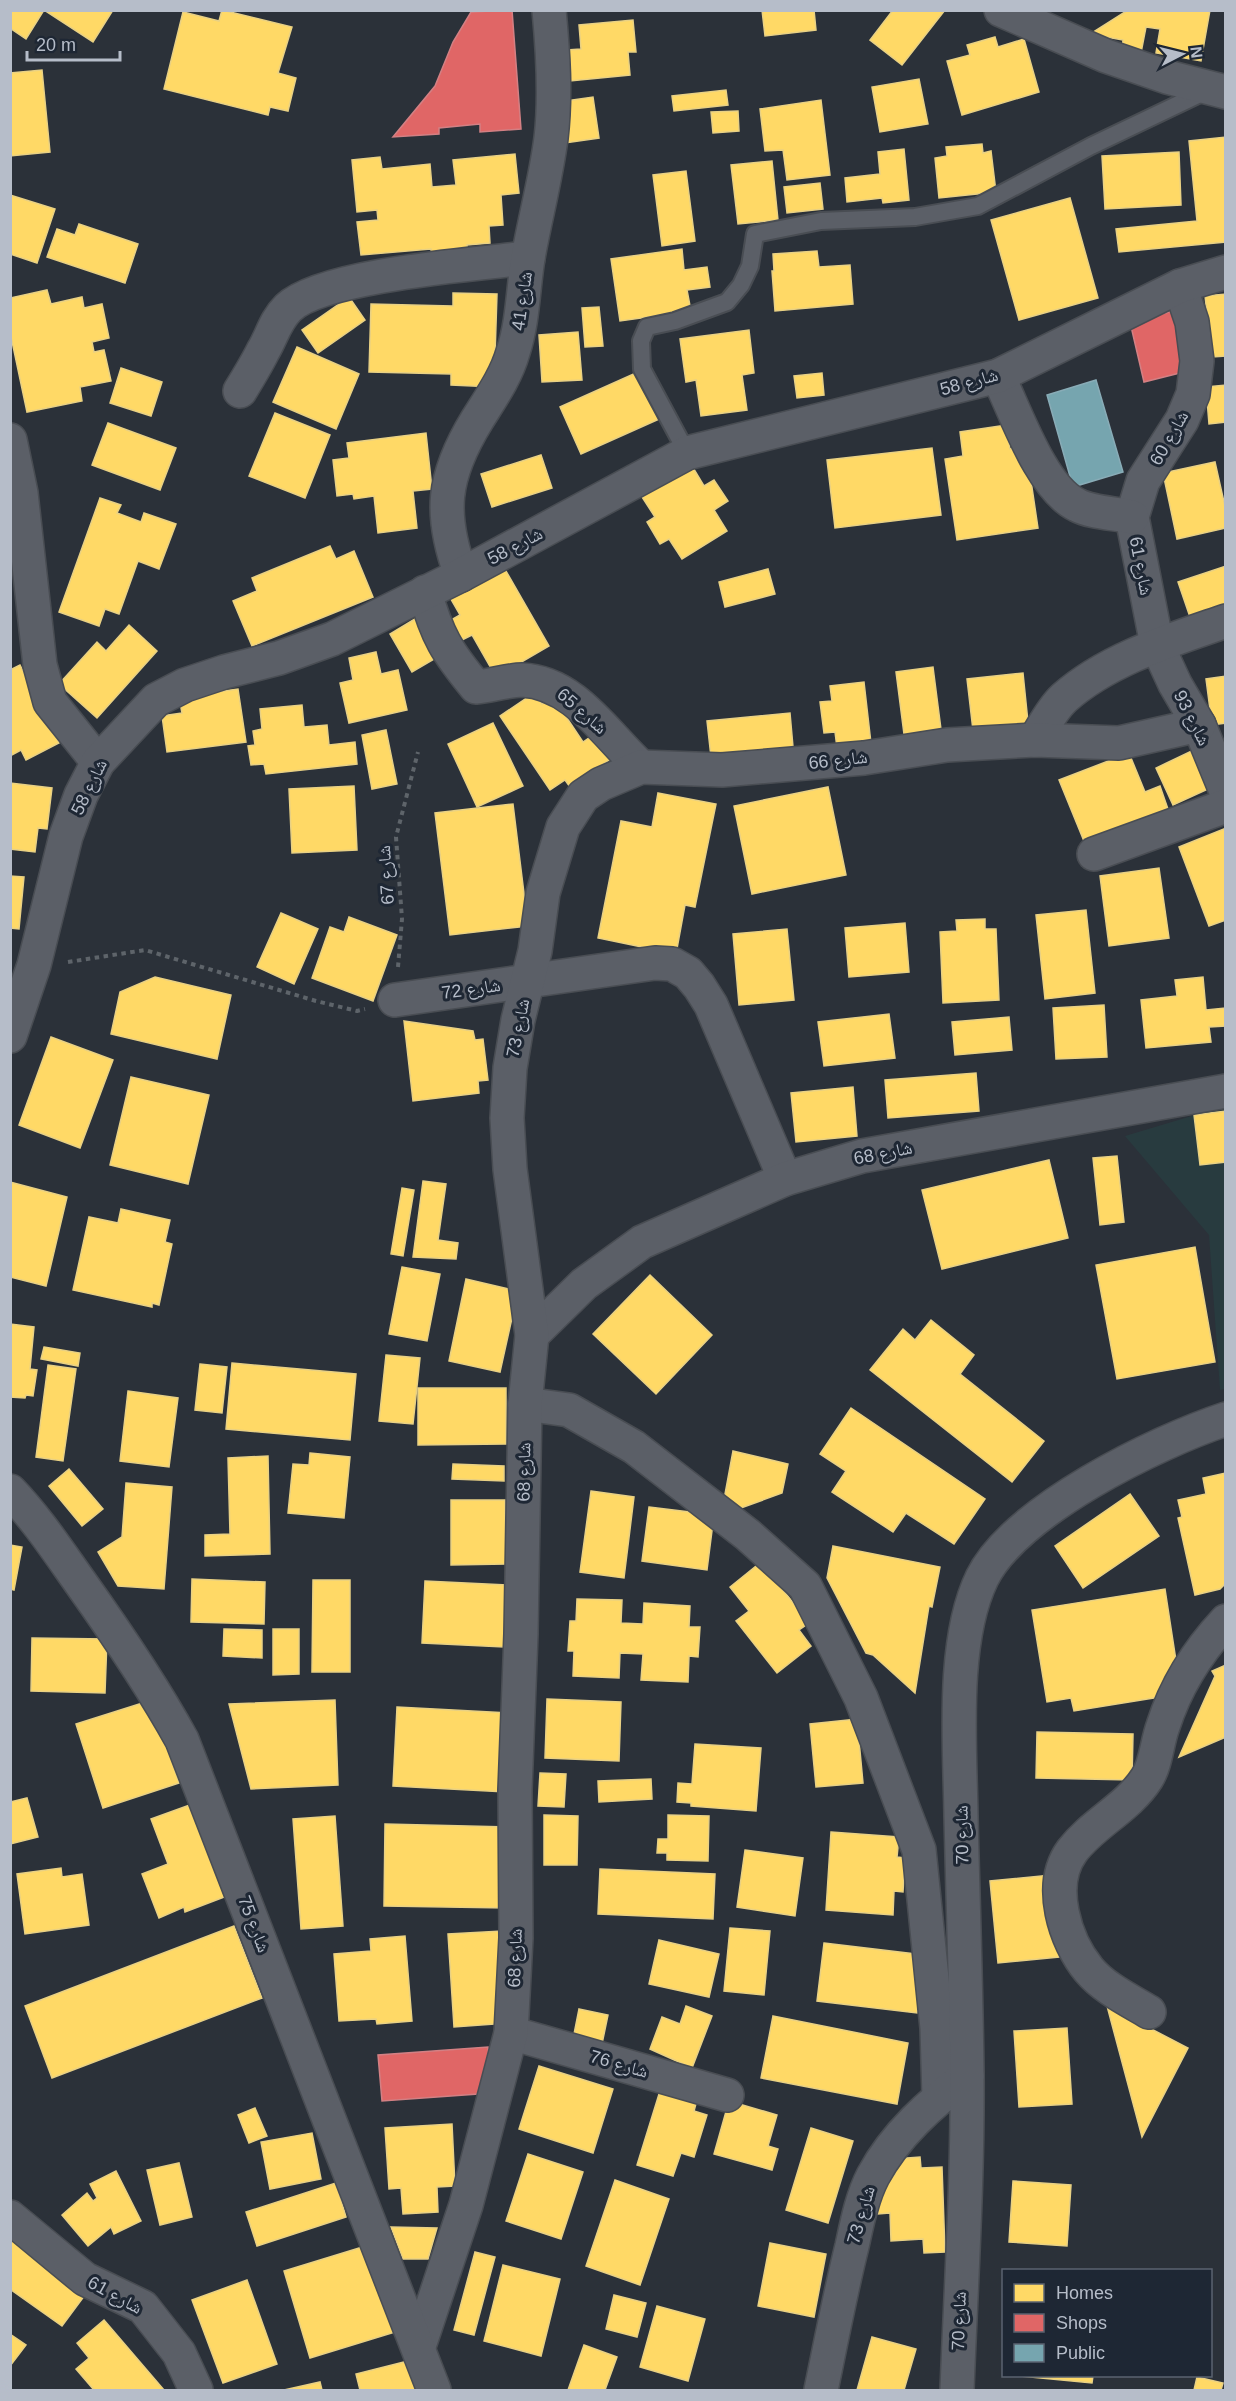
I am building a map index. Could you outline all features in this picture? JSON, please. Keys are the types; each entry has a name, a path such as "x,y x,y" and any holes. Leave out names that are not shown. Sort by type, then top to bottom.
{"street":[{"name":"شارع 41","path":"461,575 448,532 445,512 449,486 459,453 504,374 513,353 551,136 553,52 549,10"},
{"path":"1001,10 1167,77 1222,81"},
{"path":"240,391 264,350 274,324 289,306 314,292 435,268 528,258"},
{"name":"شارع 58","path":"10,1036 34,965 66,836 81,795 98,762 156,700 185,686 224,672 279,658 332,639 461,575 687,453 998,375 1179,286 1226,272"},
{"name":"شارع 60","path":"1132,517 1143,481 1182,420 1193,394 1197,361 1192,322 1179,286"},
{"name":"شارع 61","path":"998,375 1045,472 1061,492 1077,506 1132,517 1157,645"},
{"path":"10,440 21,493 40,665 50,702 98,762"},
{"name":"شارع 65","path":"425,592 436,629 453,659 476,687 520,680 552,686 600,723 616,744 641,767"},
{"path":"1035,740 1062,700 1090,679 1157,645 1226,621"},
{"name":"شارع 93","path":"1157,645 1199,725 1226,791"},
{"name":"شارع 66","path":"641,767 722,770 864,758 947,746 1035,740 1119,743 1199,725"},
{"name":"شارع 73","path":"532,1335 510,1169 507,1118 510,1068 535,951 543,893 563,826 583,796 601,784 641,767"},
{"path":"1094,854 1226,806"},
{"name":"شارع 72","path":"395,1000 655,963 672,964 688,973 711,1005 784,1179"},
{"name":"شارع 68","path":"419,2346 466,2205 512,2032 516,1938 515,1790 521,1634 525,1404 532,1335 584,1284 642,1242 784,1179 861,1156 1226,1091"},
{"path":"525,1404 568,1410 634,1447 748,1536 805,1586 861,1698 919,1850 937,2028 939,2097"},
{"name":"شارع 70","path":"957,2391 967,2076 959,1717 964,1647 972,1607 982,1578 1000,1552 1039,1517 1085,1486 1137,1456 1226,1419"},
{"name":"شارع 75","path":"10,1491 32,1513 114,1629 151,1684 182,1740 419,2346 434,2391"},
{"path":"1149,2012 1115,1992 1090,1971 1074,1946 1062,1916 1063,1866 1081,1841 1132,1798 1148,1776 1174,1695 1200,1649 1226,1621"},
{"name":"شارع 76","path":"512,2032 727,2095"},
{"name":"شارع 73","path":"820,2391 858,2221 873,2176 895,2143 939,2097 967,2076"},
{"name":"شارع 61","path":"10,2217 85,2279 143,2307 179,2353 196,2391"}],"lane":[{"path":"687,453 642,369 641,342 647,327 675,321 727,302 741,285 750,266 754,234 821,222 915,217 978,206 1091,146 1222,81"}],"path":[{"name":"شارع 67","path":"395,1000 402,919 396,837 418,752"},
{"path":"34,965 87,961 145,950 357,1011 395,1000"}],"green space":[{"path":"1225,1106 1225,1389 1220,1390 1209,1235 1125,1136"}],"building: Homes":[{"path":"10,10 44,10 26,39 10,28"},
{"path":"44,10 113,10 93,42"},
{"path":"222,10 292,27 278,73 296,78 288,111 270,107 268,115 164,89 183,12 219,21"},
{"path":"762,10 814,10 816,30 765,36"},
{"path":"893,10 945,10 902,65 870,40"},
{"path":"1128,10 1210,10 1201,61 1156,53 1160,29 1146,27 1141,53 1122,50 1123,40 1090,34"},
{"path":"633,20 636,52 628,52 630,75 570,81 567,50 581,49 579,25"},
{"path":"995,37 998,47 1024,39 1039,92 962,115 947,61 970,55 967,45"},
{"path":"42,70 50,152 10,156 10,73"},
{"path":"919,79 928,124 880,132 872,87"},
{"path":"726,90 728,105 674,111 672,96"},
{"path":"593,97 599,138 565,143 559,102"},
{"path":"821,100 830,175 787,180 783,150 765,151 760,109"},
{"path":"738,111 739,131 713,133 711,112"},
{"path":"1226,137 1226,242 1119,252 1116,229 1197,221 1189,141"},
{"path":"982,144 983,153 991,151 996,192 939,198 935,158 947,156 946,147"},
{"path":"904,149 909,200 883,203 882,198 847,202 845,178 880,174 878,152"},
{"path":"1179,152 1181,205 1105,209 1102,156"},
{"path":"515,154 519,193 501,195 503,225 489,226 490,243 467,245 468,256 432,259 431,249 361,255 357,222 378,220 377,210 357,212 352,160 380,157 382,169 430,164 432,187 456,185 453,160"},
{"path":"772,161 778,220 738,224 731,165"},
{"path":"686,171 695,241 662,246 653,175"},
{"path":"820,183 823,209 787,213 784,187"},
{"path":"10,195 55,209 37,263 10,254"},
{"path":"1070,198 1098,298 1019,320 991,220"},
{"path":"79,224 138,244 125,283 47,257 57,229 75,235"},
{"path":"682,249 684,270 707,267 710,287 687,290 691,311 620,321 611,259"},
{"path":"817,251 819,267 850,265 853,304 775,311 773,254"},
{"path":"47,290 51,304 82,297 84,308 102,304 109,338 92,342 94,352 104,350 111,381 80,387 82,401 27,412 10,332 10,298"},
{"path":"453,293 497,294 494,387 451,385 451,374 369,372 371,304 453,306"},
{"path":"1226,294 1226,356 1212,357 1205,296"},
{"path":"349,297 365,320 318,353 302,330"},
{"path":"599,307 603,346 585,347 582,308"},
{"path":"749,330 754,373 742,375 747,410 701,416 696,380 686,382 680,339"},
{"path":"578,332 582,380 542,382 539,335"},
{"path":"297,347 359,374 336,429 273,402"},
{"path":"121,368 162,382 151,416 110,403"},
{"path":"638,372 659,419 581,454 560,407"},
{"path":"822,373 824,395 797,398 794,376"},
{"path":"1226,385 1226,422 1209,424 1206,387"},
{"path":"275,413 330,435 305,498 249,476"},
{"path":"108,423 176,448 160,490 92,465"},
{"path":"1006,425 1010,449 1026,447 1038,528 957,540 945,459 963,456 960,432"},
{"path":"426,433 432,489 413,491 417,528 378,533 374,496 354,499 353,494 337,496 333,460 349,458 347,443"},
{"path":"932,448 941,515 835,528 827,460"},
{"path":"541,455 552,488 492,507 481,474"},
{"path":"1215,462 1226,511 1226,528 1177,539 1163,473"},
{"path":"692,466 704,486 714,480 728,501 714,510 727,531 682,559 669,539 660,544 647,522 655,517 642,497"},
{"path":"100,498 121,505 117,513 141,522 144,513 176,524 159,569 138,561 119,614 105,609 99,626 59,612"},
{"path":"330,546 336,559 354,551 373,597 252,646 233,601 257,591 252,578"},
{"path":"502,564 549,646 496,677 472,635 462,640 451,620 460,615 448,594"},
{"path":"1226,566 1226,605 1190,617 1178,582"},
{"path":"768,569 775,594 725,607 719,582"},
{"path":"418,617 441,655 412,672 390,634"},
{"path":"129,625 157,651 97,718 59,684 97,642 106,651"},
{"path":"376,652 381,674 398,670 407,710 349,723 340,683 353,680 349,658"},
{"path":"20,665 59,743 26,760 21,750 10,756 10,670"},
{"path":"933,667 942,737 905,742 896,672"},
{"path":"1023,673 1029,732 974,739 967,679"},
{"path":"1226,676 1226,723 1212,725 1206,679"},
{"path":"864,682 872,752 838,756 835,732 824,733 820,702 832,701 830,686"},
{"path":"238,689 246,742 167,752 162,716 182,713 179,697"},
{"path":"534,693 542,704 553,697 583,742 596,733 612,758 570,787 565,780 550,790 500,716"},
{"path":"302,705 304,727 327,725 329,745 355,742 357,764 266,774 264,764 251,765 248,746 255,745 253,731 262,729 260,709"},
{"path":"790,713 794,758 712,766 707,721"},
{"path":"493,723 523,786 477,807 448,744"},
{"path":"386,730 397,784 372,789 362,735"},
{"path":"1200,747 1217,785 1173,805 1156,768"},
{"path":"1129,753 1145,792 1160,786 1169,812 1086,846 1059,780"},
{"path":"10,783 52,788 47,829 38,828 35,852 10,849"},
{"path":"354,786 357,850 292,853 289,789"},
{"path":"828,787 846,875 752,894 734,806"},
{"path":"658,793 716,804 695,907 685,905 676,954 598,938 621,821 652,827"},
{"path":"513,804 528,926 450,935 435,813"},
{"path":"1226,828 1226,920 1209,926 1179,847"},
{"path":"1159,868 1169,938 1109,946 1100,876"},
{"path":"10,876 24,877 19,929 10,928"},
{"path":"1086,910 1095,993 1045,999 1036,915"},
{"path":"281,913 318,929 294,984 257,967"},
{"path":"349,917 397,935 373,1001 312,978 330,927 344,932"},
{"path":"985,919 985,929 996,929 999,1000 943,1003 940,932 957,931 956,920"},
{"path":"905,923 909,972 849,977 845,928"},
{"path":"787,929 794,1000 739,1005 733,934"},
{"path":"155,977 231,995 217,1059 111,1034 120,992"},
{"path":"1203,977 1206,1010 1225,1008 1226,1026 1209,1027 1211,1042 1146,1048 1141,1000 1177,996 1175,980"},
{"path":"1104,1005 1107,1057 1056,1059 1053,1008"},
{"path":"889,1014 895,1058 824,1066 818,1022"},
{"path":"1009,1017 1012,1050 955,1055 952,1022"},
{"path":"404,1021 473,1031 475,1040 483,1039 488,1080 478,1081 479,1093 413,1101"},
{"path":"51,1037 113,1060 80,1148 19,1125"},
{"path":"976,1073 979,1111 888,1118 885,1080"},
{"path":"131,1077 209,1095 188,1184 110,1165"},
{"path":"853,1087 857,1136 796,1142 791,1093"},
{"path":"1226,1111 1226,1162 1200,1165 1194,1115"},
{"path":"1117,1156 1124,1222 1100,1225 1093,1158"},
{"path":"1049,1160 1068,1238 942,1269 922,1190"},
{"path":"423,1181 446,1184 438,1240 458,1243 456,1259 413,1257"},
{"path":"10,1182 67,1197 46,1286 10,1277"},
{"path":"402,1188 414,1190 403,1256 391,1254"},
{"path":"121,1209 170,1220 165,1242 172,1244 159,1305 152,1303 152,1307 73,1290 89,1217 118,1223"},
{"path":"1195,1247 1215,1362 1117,1379 1096,1265"},
{"path":"402,1267 440,1274 427,1341 389,1334"},
{"path":"650,1275 712,1335 656,1394 593,1334"},
{"path":"466,1279 518,1291 500,1372 449,1361"},
{"path":"931,1320 974,1355 960,1374 1044,1441 1012,1482 870,1370 903,1329 915,1340"},
{"path":"10,1324 34,1327 30,1369 37,1370 33,1396 10,1397"},
{"path":"44,1347 80,1353 78,1366 41,1359"},
{"path":"386,1355 420,1358 413,1424 379,1421"},
{"path":"232,1363 356,1374 350,1440 226,1429"},
{"path":"200,1364 227,1367 222,1413 195,1410"},
{"path":"48,1365 76,1369 63,1461 36,1457"},
{"path":"418,1388 506,1388 506,1444 418,1445"},
{"path":"128,1391 178,1398 169,1467 120,1461"},
{"path":"851,1408 985,1499 954,1544 906,1513 893,1532 832,1492 846,1471 820,1454"},
{"path":"733,1451 788,1464 782,1493 741,1508 723,1505"},
{"path":"310,1453 350,1457 344,1518 288,1513 293,1464 309,1465"},
{"path":"268,1456 270,1554 205,1556 205,1535 230,1534 228,1458"},
{"path":"453,1464 504,1466 504,1481 452,1479"},
{"path":"69,1469 103,1509 82,1526 49,1486"},
{"path":"1226,1473 1226,1583 1220,1589 1195,1595 1178,1518 1182,1517 1178,1500 1206,1494 1203,1478"},
{"path":"126,1483 172,1487 164,1589 118,1586 98,1552 122,1537"},
{"path":"591,1491 634,1497 624,1578 580,1572"},
{"path":"1130,1494 1159,1536 1083,1588 1055,1546"},
{"path":"451,1500 505,1500 506,1564 451,1565"},
{"path":"649,1507 714,1515 707,1570 642,1561"},
{"path":"10,1545 22,1547 14,1590 10,1589"},
{"path":"833,1546 940,1567 932,1607 929,1606 915,1693 873,1655 866,1653 827,1578"},
{"path":"761,1562 809,1623 799,1630 811,1646 777,1673 736,1621 749,1611 730,1587"},
{"path":"192,1579 265,1582 264,1624 191,1622"},
{"path":"313,1580 350,1580 350,1672 312,1672"},
{"path":"425,1581 507,1585 504,1647 422,1643"},
{"path":"1165,1589 1179,1680 1166,1696 1074,1711 1071,1698 1047,1702 1032,1610"},
{"path":"577,1599 622,1600 621,1623 643,1624 644,1603 690,1606 689,1627 700,1627 698,1657 689,1656 688,1682 641,1680 643,1654 620,1653 619,1678 573,1676 574,1651 568,1651 570,1621 576,1621"},
{"path":"224,1629 262,1630 262,1658 223,1656"},
{"path":"273,1629 299,1629 299,1674 273,1675"},
{"path":"32,1638 107,1639 105,1693 31,1691"},
{"path":"1226,1665 1226,1737 1179,1757 1215,1676 1212,1671"},
{"path":"547,1699 621,1702 619,1761 545,1758"},
{"path":"152,1700 179,1783 103,1808 76,1724"},
{"path":"335,1700 338,1785 251,1789 229,1704"},
{"path":"397,1707 510,1713 506,1792 393,1786"},
{"path":"857,1719 863,1783 816,1787 810,1724"},
{"path":"1037,1732 1133,1734 1132,1780 1036,1778"},
{"path":"695,1744 761,1748 756,1811 691,1806 691,1803 677,1802 678,1783 692,1784"},
{"path":"540,1773 566,1774 564,1807 538,1806"},
{"path":"651,1779 652,1799 599,1802 598,1781"},
{"path":"27,1798 38,1837 10,1844 10,1802"},
{"path":"198,1802 232,1894 185,1912 184,1907 159,1918 142,1874 168,1864 151,1819"},
{"path":"544,1815 578,1816 577,1865 544,1865"},
{"path":"668,1815 709,1816 708,1861 667,1860 667,1853 657,1853 658,1839 668,1839"},
{"path":"335,1816 343,1926 301,1929 293,1819"},
{"path":"385,1824 509,1827 507,1908 384,1906"},
{"path":"831,1832 899,1837 897,1857 905,1858 903,1892 894,1891 893,1915 826,1910"},
{"path":"745,1850 803,1858 795,1916 737,1907"},
{"path":"61,1868 62,1877 82,1874 89,1925 25,1934 17,1874"},
{"path":"600,1869 715,1874 713,1919 598,1914"},
{"path":"1051,1875 1059,1957 998,1963 990,1881"},
{"path":"234,1926 262,1998 52,2078 25,2006"},
{"path":"730,1928 770,1931 764,1995 724,1991"},
{"path":"502,1931 508,2023 454,2027 448,1934"},
{"path":"405,1936 412,2021 377,2024 376,2019 339,2021 334,1954 371,1951 370,1939"},
{"path":"659,1940 719,1954 709,1997 649,1984"},
{"path":"824,1943 924,1955 917,2013 817,2001"},
{"path":"686,2006 712,2016 692,2068 650,2049 662,2017 680,2024"},
{"path":"1107,2006 1188,2048 1142,2137"},
{"path":"579,2009 608,2015 602,2044 573,2039"},
{"path":"773,2016 908,2043 897,2104 761,2078"},
{"path":"1067,2028 1072,2104 1019,2107 1014,2031"},
{"path":"539,2066 613,2089 593,2153 519,2129"},
{"path":"664,2078 700,2089 694,2111 707,2115 694,2157 681,2153 673,2176 637,2165"},
{"path":"729,2101 777,2115 768,2146 778,2149 772,2170 714,2154"},
{"path":"255,2108 267,2136 249,2143 238,2115"},
{"path":"452,2124 455,2186 437,2187 438,2212 403,2214 401,2188 389,2189 385,2128"},
{"path":"811,2128 853,2141 828,2223 786,2210"},
{"path":"312,2133 321,2179 270,2189 261,2142"},
{"path":"528,2154 583,2172 561,2239 506,2221"},
{"path":"920,2157 921,2168 942,2167 945,2252 924,2253 923,2239 891,2241 890,2213 878,2214 877,2175 895,2175 894,2159"},
{"path":"179,2163 192,2217 160,2225 147,2170"},
{"path":"116,2171 141,2221 114,2234 111,2227 88,2246 62,2215 87,2193 93,2201 97,2198 90,2184"},
{"path":"615,2180 669,2199 640,2285 586,2266"},
{"path":"1013,2181 1071,2185 1067,2246 1009,2242"},
{"path":"336,2183 346,2217 257,2246 246,2212"},
{"path":"391,2227 437,2228 428,2259 403,2259"},
{"path":"10,2234 88,2291 62,2326 10,2289"},
{"path":"770,2243 826,2254 814,2317 758,2306"},
{"path":"369,2245 395,2332 310,2358 284,2271"},
{"path":"475,2252 495,2257 474,2335 454,2330"},
{"path":"503,2265 560,2279 541,2356 484,2341"},
{"path":"247,2280 277,2364 223,2383 192,2300"},
{"path":"614,2295 646,2303 637,2337 606,2329"},
{"path":"657,2306 705,2319 688,2381 640,2367"},
{"path":"104,2320 164,2390 94,2390 76,2369 89,2358 77,2343"},
{"path":"10,2334 26,2345 10,2366"},
{"path":"872,2337 916,2349 904,2390 857,2390"},
{"path":"584,2345 617,2357 605,2390 568,2390"},
{"path":"416,2359 424,2390 360,2390 356,2374"},
{"path":"1030,2377 1093,2377 1092,2383"},
{"path":"1197,2377 1223,2383 1221,2390 1194,2390"},
{"path":"320,2382 322,2390 284,2390"}],"building: Shops":[{"path":"512,10 521,129 480,132 480,124 439,128 439,134 393,137 435,86 453,42 471,12"},
{"path":"1177,310 1192,370 1144,382 1130,322"},
{"path":"488,2047 492,2093 382,2101 378,2055"}],"building: Public":[{"path":"1096,380 1123,472 1073,487 1047,395"}]}
